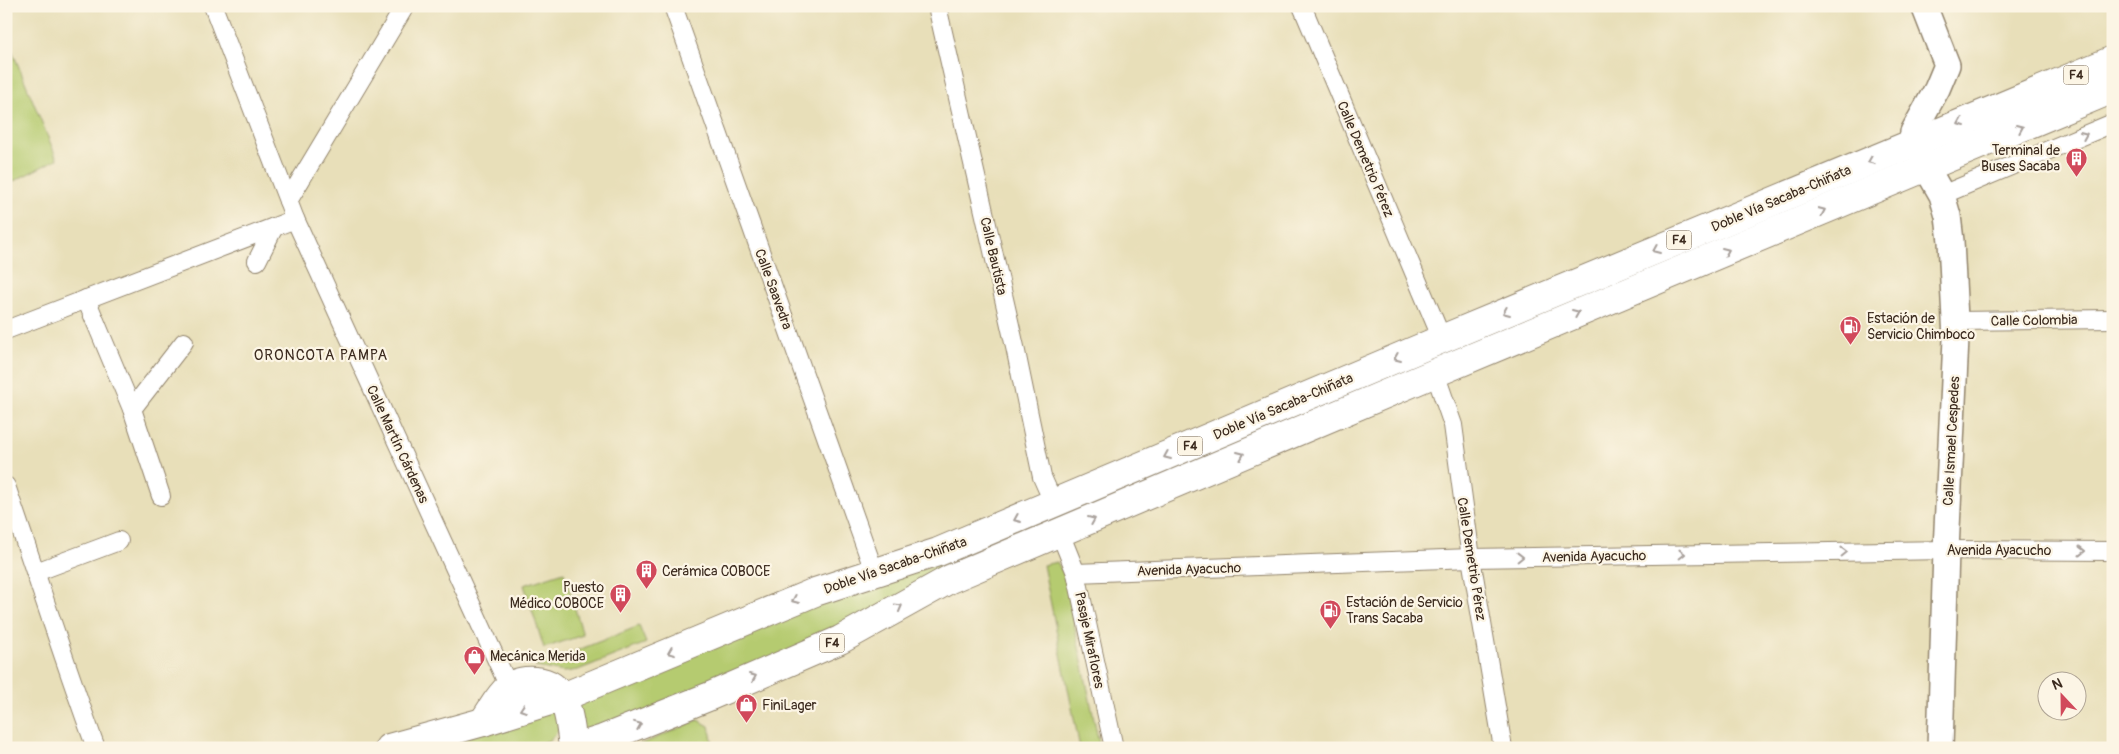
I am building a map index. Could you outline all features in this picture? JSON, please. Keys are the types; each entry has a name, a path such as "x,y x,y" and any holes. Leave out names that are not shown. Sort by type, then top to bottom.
{"highway":[{"name":"Doble Vía Sacaba-Chiñata","path":"389,748 563,697 815,592 874,571 929,556 1442,339 2113,60"},
{"name":"Doble Vía Sacaba-Chiñata","path":"574,748 603,740 840,640 950,579 1435,373 2113,89"},
{"path":"483,722 509,687 525,682 542,681 550,685 563,697 570,718 574,748"}],"main road":[{"path":"1916,142 1913,132 1937,89 1947,65 1924,6"},
{"name":"Calle Ismael Cespedes","path":"1916,142 1926,167 1942,195 1951,241 1956,339 1946,550 1940,748"}],"street":[{"name":"Calle Martín Cárdenas","path":"213,6 295,219 509,687"},
{"path":"288,201 405,6"},
{"name":"Calle Saavedra","path":"673,6 874,571"},
{"name":"Calle Bautista","path":"937,6 1009,319 1042,477 1054,504"},
{"name":"Calle Demetrio Pérez","path":"1302,6 1442,339"},
{"path":"1942,195 2113,123"},
{"path":"6,330 295,219"},
{"path":"257,261 274,227"},
{"path":"86,300 132,409 161,496"},
{"name":"Calle Colombia","path":"1955,321 2113,319"},
{"path":"132,409 184,342"},
{"name":"Calle Demetrio Pérez","path":"1435,373 1453,425 1471,558 1503,748"},
{"path":"6,486 64,660 96,748"},
{"name":"Pasaje Miraflores","path":"1060,533 1076,573 1114,748"},
{"path":"36,572 120,541"},
{"name":"Avenida Ayacucho","path":"1076,573 1471,558 1946,550 2113,551"}],"green space":[{"path":"6,36 57,159 6,185"},
{"path":"944,562 947,569 832,633 582,738 575,702 807,604"},
{"path":"1057,562 1064,575 1100,748 1080,748 1043,565"},
{"path":"564,572 583,635 544,648 524,585"},
{"path":"639,626 646,643 578,670 564,672 535,667"},
{"path":"559,708 558,731 550,740 529,748 434,748"},
{"path":"698,720 709,726 714,748 632,748"}],"place":[{"name":"Terminal de Buses Sacaba","path":"2076,177"},
{"name":"Estación de Servicio Chimboco","path":"1851,345"},
{"name":"Cerámica COBOCE","path":"646,590"},
{"name":"Puesto Médico COBOCE","path":"620,614"},
{"name":"Estación de Servicio Trans Sacaba","path":"1330,629"},
{"name":"Mecánica Merida","path":"474,675"},
{"name":"FiniLager","path":"746,724"}],"district":[{"name":"ORONCOTA PAMPA","path":"321,355"}]}
